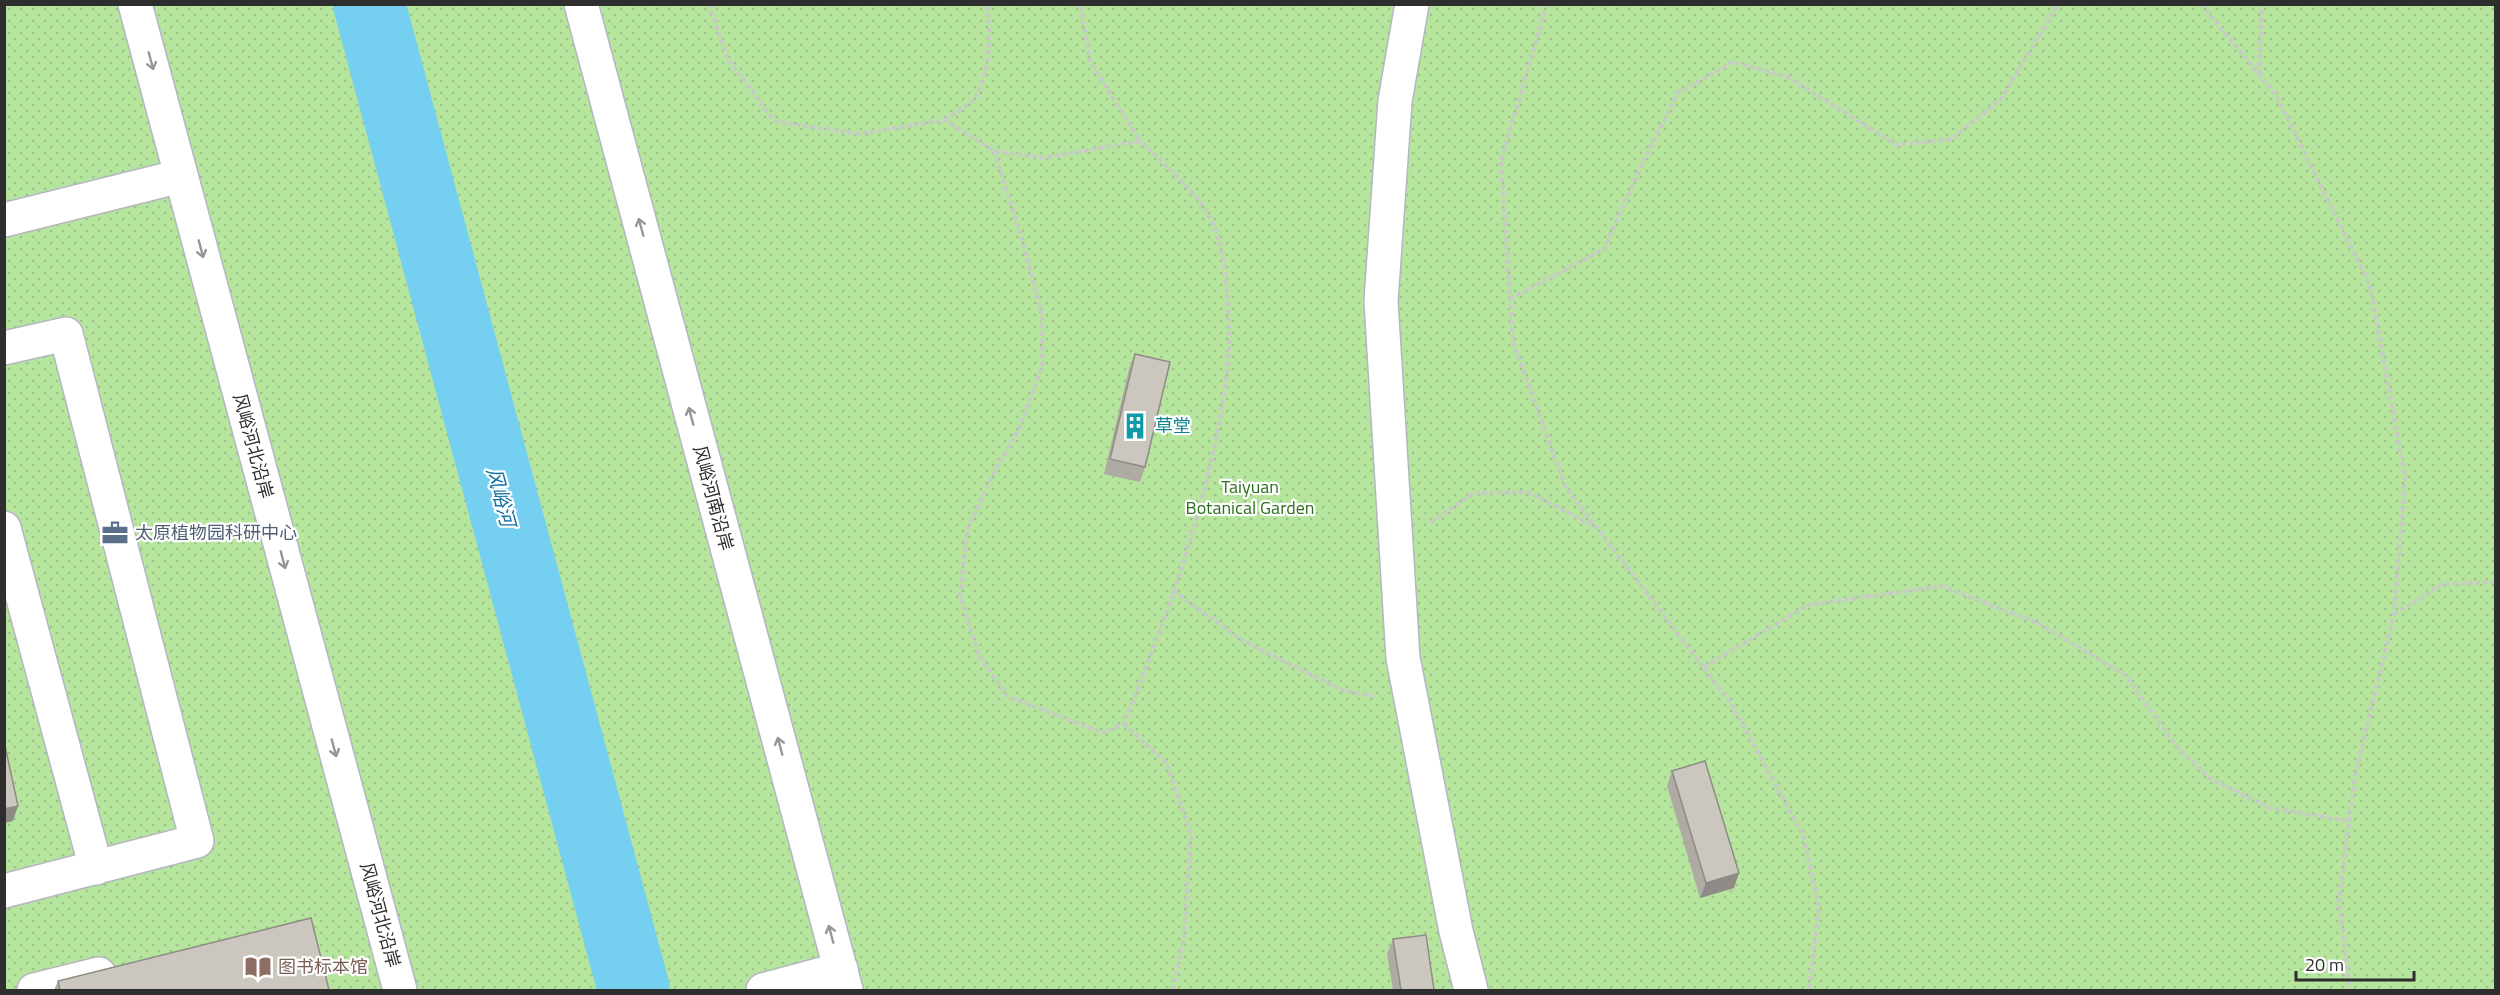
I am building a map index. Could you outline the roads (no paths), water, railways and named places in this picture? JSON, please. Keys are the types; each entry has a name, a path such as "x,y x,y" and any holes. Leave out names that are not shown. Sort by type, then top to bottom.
{"street":[{"name":"风峪河北沿岸","path":"135,4 400,990"},
{"name":"风峪河南沿岸","path":"581,4 844,980"},
{"path":"1412,4 1395,101 1381,301 1403,658 1456,931 1471,990"},
{"path":"4,220 181,176"},
{"path":"4,348 66,334 197,842 4,891"},
{"path":"4,528 13,600 96,868"},
{"path":"34,990 124,967"},
{"path":"764,990 844,980"}],"waterway":[{"name":"风峪河","path":"369,4 634,990"}],"place":[{"name":"草堂","path":"1135,426"},
{"name":"太原植物园科研中心","path":"115,533"},
{"name":"图书标本馆","path":"258,967"}],"park label":[{"name":"Taiyuan Botanical Garden","path":"1250,497"}]}
